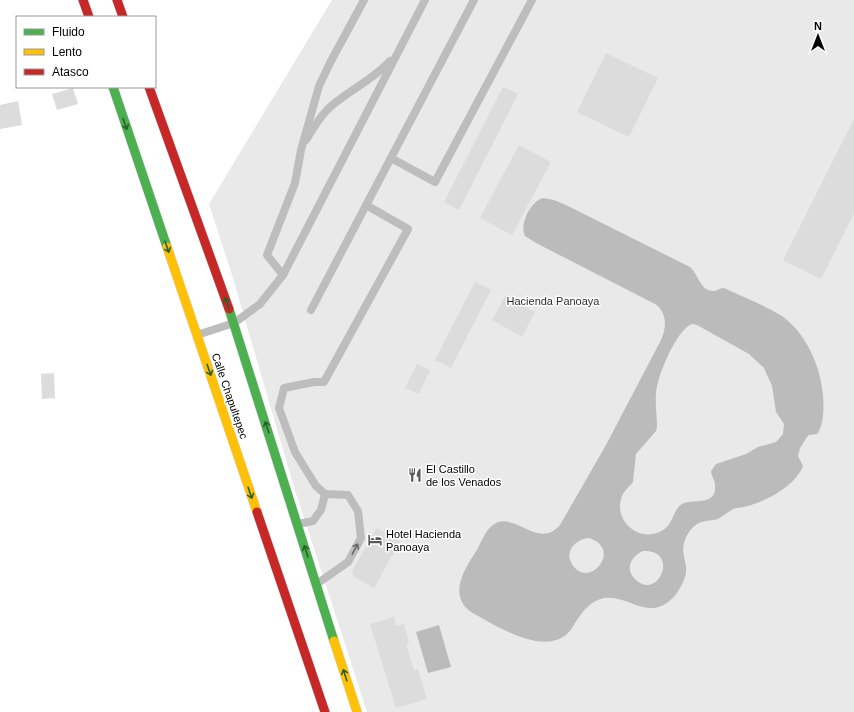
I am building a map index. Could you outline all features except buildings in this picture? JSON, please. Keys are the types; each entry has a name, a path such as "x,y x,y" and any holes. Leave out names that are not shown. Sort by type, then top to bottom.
{"main road":[{"path":"83,0 89,16"},
{"path":"117,0 123,16"},
{"name":"Calle Chapultepec","path":"113,88 324,712"},
{"path":"149,88 234,323 357,712"}],"lane":[{"path":"283,275 267,255 295,183 301,150 319,86 331,60 364,0"},
{"path":"196,335 234,323 260,304 283,275 425,0"},
{"path":"311,310 474,0"},
{"path":"391,158 435,182 532,0"},
{"path":"301,150 309,134 327,110 385,67 398,52"},
{"path":"316,584 348,562 361,538 358,511 348,496 325,494 316,486 295,452 279,408 284,388 314,382 324,382 408,230 366,205"},
{"path":"298,524 313,521 321,510 325,494"}],"green space":[{"name":"Hacienda Panoaya","path":"332,0 854,0 854,712 367,712 293,484 232,275 209,204"}],"shaded area":[{"path":"543,198 554,200 566,205 690,267 703,286 710,291 724,288 782,316 791,323 805,341 811,352 822,385 823,396 823,416 821,426 817,434 809,435 800,448 798,456 803,466 800,473 783,490 776,494 751,505 733,509 718,519 705,521 693,527 684,542 683,547 686,567 685,578 677,593 668,603 650,608 614,598 599,599 584,611 568,633 558,640 546,642 533,640 506,631 467,609 460,598 459,589 462,576 484,535 493,525 501,521 509,522 543,534 552,532 560,525 606,445 661,340 665,320 662,311 655,304 525,236 525,219 530,208","holes":["692,324 697,325 749,354 764,368 772,386 776,412 784,424 783,434 776,442 758,447 746,454 716,464 711,471 715,485 715,492 712,496 708,499 682,504 676,511 667,527 657,533 642,534 635,531 624,521 620,507 621,499 625,491 633,482 636,454 656,431 657,386 668,355 680,335","589,538 599,543 603,550 603,558 600,565 594,571 586,573 579,571 572,564 569,555 573,546 584,539","643,551 654,553 661,558 663,565 662,573 658,580 652,584 644,585 636,580 630,572 630,564 639,553"]},
{"path":"439,625 451,667 428,673 416,632"}],"traffic: fast":[{"path":"113,88 167,247"},
{"path":"229,309 334,641"}],"traffic: slow":[{"path":"167,247 257,512"},
{"path":"334,641 357,712"}],"traffic: jam":[{"path":"83,0 89,16"},
{"path":"117,0 123,16"},
{"path":"149,88 229,309"},
{"path":"257,512 325,712"}],"place":[{"name":"El Castillo de los Venados","path":"415,475"},
{"name":"Hotel Hacienda Panoaya","path":"375,540"}]}
